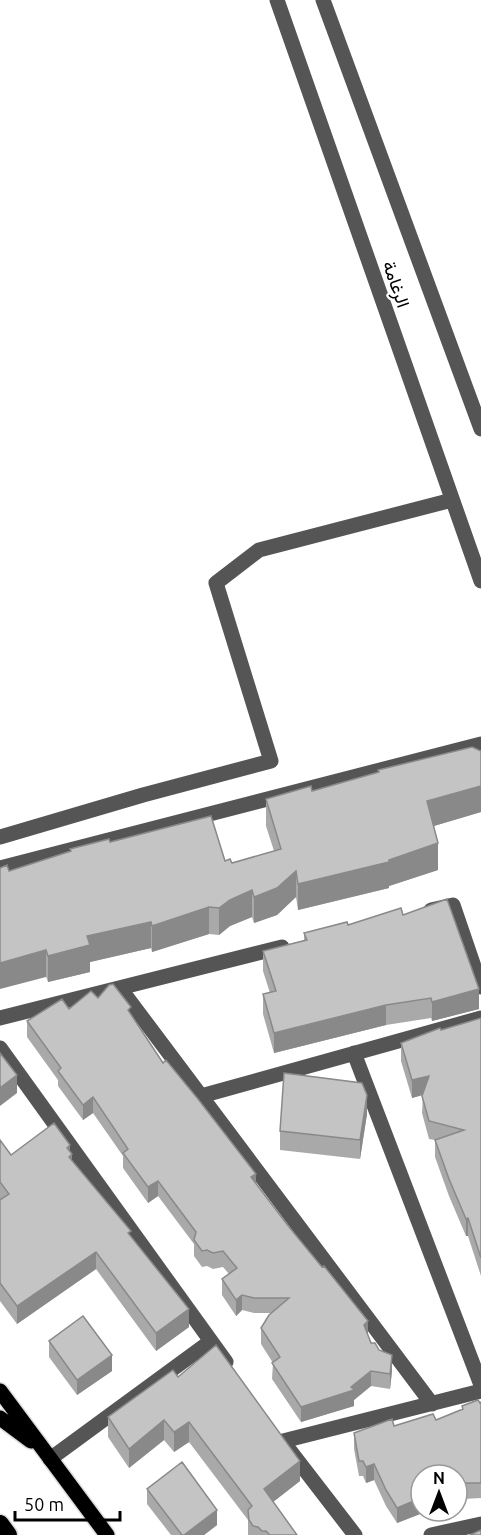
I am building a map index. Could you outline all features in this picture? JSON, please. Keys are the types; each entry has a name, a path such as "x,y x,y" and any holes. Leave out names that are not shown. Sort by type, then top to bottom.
{"highway":[{"path":"0,1524 8,1535"}],"main road":[{"path":"0,1391 107,1535"},
{"path":"0,1418 47,1454"}],"street":[{"name":"الرغامة","path":"277,0 481,581"},
{"name":"الرغامة","path":"323,0 481,429"},
{"path":"0,837 143,795 271,761 216,583 259,550 452,500"},
{"path":"0,868 481,744"},
{"path":"419,913 453,904 481,987"},
{"path":"0,1018 292,945"},
{"path":"120,988 432,1404"},
{"path":"201,1096 481,1018"},
{"path":"0,1048 237,1377"},
{"path":"354,1053 481,1385"},
{"path":"47,1454 211,1341"},
{"path":"355,1535 280,1436 432,1404 481,1391"},
{"path":"432,1535 481,1524"}],"building":[{"path":"472,747 481,751 481,786 427,801 438,843 389,860 389,862 298,884 296,871 277,888 254,897 252,890 219,908 209,907 152,926 151,922 87,936 90,945 48,956 46,950 0,963 0,868 7,865 9,871 71,851 70,849 109,839 110,842 211,816 225,861 230,859 232,863 281,849 266,799 311,786 312,791 379,772 378,770"},
{"path":"447,899 479,989 432,1002 431,998 386,1005 274,1033 263,994 276,991 263,951 307,940 304,933 347,922 348,925 401,908 403,915"},
{"path":"113,984 131,1007 128,1010 163,1063 166,1060 198,1099 256,1174 251,1177 289,1227 368,1321 364,1325 371,1343 375,1343 379,1350 392,1355 390,1374 371,1371 351,1387 354,1390 301,1407 272,1363 280,1357 261,1328 269,1315 289,1298 254,1298 242,1295 236,1300 222,1279 237,1268 223,1251 213,1253 207,1250 202,1251 194,1240 196,1232 158,1181 148,1187 123,1153 128,1149 93,1097 83,1105 58,1071 61,1068 27,1021 62,999 69,1009 91,991 98,998 109,985"},
{"path":"481,1018 481,1258 468,1218 466,1219 449,1179 435,1140 464,1130 429,1121 422,1096 429,1076 412,1080 401,1043 440,1028 441,1030"},
{"path":"0,1053 17,1075 0,1088"},
{"path":"284,1073 362,1083 367,1095 360,1140 280,1131"},
{"path":"54,1123 70,1145 67,1148 72,1154 69,1157 131,1231 128,1233 189,1309 156,1333 96,1252 17,1306 0,1283 0,1200 9,1194 0,1182 0,1140 11,1155"},
{"path":"83,1316 112,1355 77,1380 49,1341"},
{"path":"216,1345 300,1461 264,1489 297,1535 270,1535 253,1526 249,1520 248,1510 252,1506 189,1422 174,1432 164,1420 129,1449 108,1417 173,1370 178,1377"},
{"path":"478,1400 481,1402 481,1483 469,1483 469,1463 409,1463 409,1503 397,1508 374,1464 366,1467 363,1461 359,1461 354,1433 392,1419 394,1426 433,1414 436,1420 463,1409 462,1406"},
{"path":"182,1462 217,1510 184,1535 147,1489"},
{"path":"481,1530 481,1535 470,1535"}]}
